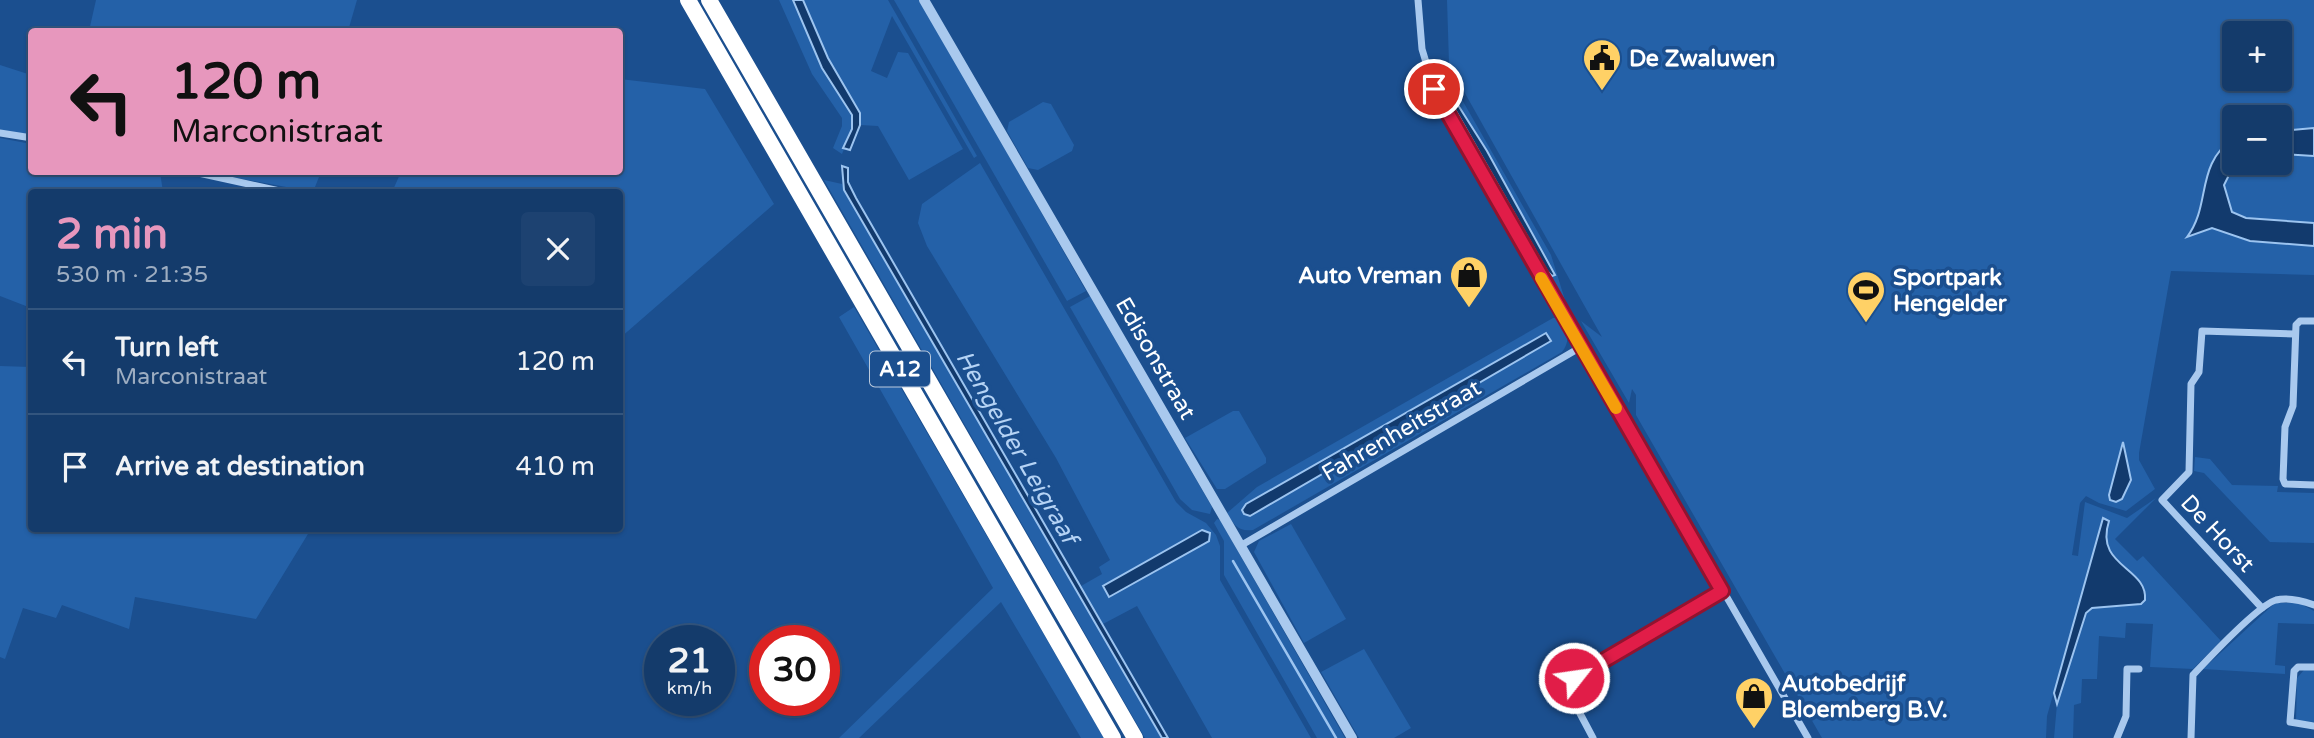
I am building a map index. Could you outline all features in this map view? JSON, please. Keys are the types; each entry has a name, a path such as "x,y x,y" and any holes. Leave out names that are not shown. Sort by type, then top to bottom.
{"highway":[{"name":"A12","path":"688,0 1113,738"},
{"name":"A12","path":"709,0 1135,738"}],"street":[{"name":"Edisonstraat","path":"924,0 1352,738"},
{"path":"1418,0 1422,48 1434,89 1808,738"},
{"path":"0,133 28,137"},
{"path":"208,175 270,189"},
{"path":"2314,321 2300,321 2294,334 2293,406 2285,427 2283,479 2285,484 2314,485"},
{"name":"De Horst","path":"2262,608 2162,500 2189,472 2191,384 2199,372 2202,331 2294,334"},
{"name":"Fahrenheitstraat","path":"1240,546 1581,347"},
{"path":"1592,738 1567,689 1574,678 1722,591"},
{"path":"2191,738 2193,675 2262,608 2276,600 2300,600 2314,605"},
{"path":"2314,667 2298,667 2294,671 2290,722 2314,726"},
{"path":"2117,738 2126,716 2127,669 2139,669"}],"shaded area":[{"path":"96,0 357,0 349,28 90,28"},
{"path":"779,0 793,0 822,68 852,115 852,129 842,154 833,148 842,126 842,118 812,74"},
{"path":"793,0 803,0 828,58 860,113 860,125 850,150 843,148 852,129 852,115 822,68"},
{"path":"803,0 888,0 977,156 974,158 892,16 871,71 887,78 898,52 908,53 963,149 909,180 878,126 860,125 860,112 828,58"},
{"path":"894,0 920,0 1086,291 1067,301"},
{"name":"Sportpark Hengelder","path":"1447,0 2314,0 2314,275 2171,271 2139,453 2139,460 2155,489 2126,511 2086,496 2080,503 2072,555 2078,556 2085,502 2127,518 2156,498 2115,539 2137,561 2143,556 2221,641 2193,669 2150,667 2153,624 2126,623 2125,638 2099,636 2097,679 2082,679 2081,703 2074,705 2073,738 2054,738 2057,704 2086,613 2096,608 2125,606 2145,595 2111,553 2106,534 2109,521 2103,518 2047,716 2046,738 1822,738 1636,415 1636,395 1632,389 1629,403 1581,321 1602,337 1449,63"},
{"path":"0,65 28,74 28,136 0,131"},
{"path":"623,79 705,89 774,204 623,335 623,189 393,189 400,175 623,175"},
{"path":"1453,84 1551,255 1565,300 1564,306 1444,96 1444,90","holes":["1461,110 1551,265 1551,276 1465,128"]},
{"path":"1451,94 1487,151 1555,275 1552,276 1547,271 1448,97"},
{"path":"1043,102 1051,104 1074,145 1072,151 1038,170 1028,168 1007,131 1009,122"},
{"path":"2314,128 2314,156 2292,155 2292,130"},
{"path":"0,138 28,143 28,175 160,175 163,189 28,189 28,307 0,296"},
{"path":"2222,148 2222,175 2229,175 2224,185 2232,212 2246,218 2314,223 2314,246 2250,241 2212,228 2187,237 2195,224 2208,172"},
{"path":"980,163 1176,502 1186,512 1206,523 1216,535 1220,546 1220,580 1311,738 1212,738 1137,606 1103,624 1081,586 1102,574 1099,567 1110,560 1056,458 927,246 918,223 922,204"},
{"path":"842,166 848,168 848,182 856,198 1168,738 1162,738 844,190"},
{"path":"221,175 320,175 314,189 297,189"},
{"path":"824,180 842,184 1162,738 1145,738"},
{"path":"1090,296 1212,507 1210,514 1192,510 1180,499 1070,307"},
{"path":"854,307 1104,738 1081,738 1001,602 859,738 839,738 993,588 839,317"},
{"path":"1553,318 1559,318 1564,327 1567,343 1562,352 1253,530 1240,528 1227,513 1257,487","holes":["1552,340 1250,516 1242,510 1246,504"]},
{"path":"1546,333 1551,341 1250,516 1244,514 1242,510 1246,504"},
{"path":"0,366 28,367 28,532 309,532 256,619 135,597 129,629 62,605 56,618 23,608 5,659 0,657"},
{"path":"1233,411 1239,411 1266,458 1266,463 1225,489 1217,489 1185,438"},
{"path":"2123,442 2131,480 2122,499 2116,502 2110,500 2109,495"},
{"path":"2195,457 2210,459 2232,485 2278,486 2277,492 2314,493 2314,543 2270,542 2204,473 2194,471"},
{"path":"2103,518 2109,521 2106,536 2109,548 2115,558 2139,580 2144,589 2145,600 2141,604 2092,608 2086,613 2057,704 2054,693"},
{"path":"1217,519 1345,738 1317,738 1224,575 1224,541 1214,523"},
{"path":"1291,524 1346,619 1304,643 1254,552 1259,541"},
{"path":"1202,530 1210,533 1209,541 1109,597 1103,586"},
{"path":"2275,603 2299,603 2314,611 2314,624 2278,623 2275,665 2285,666 2285,674 2203,669"},
{"path":"1364,649 1411,728 1394,738 1359,738 1321,672"},
{"path":"2304,670 2314,670 2314,722 2296,721 2297,678"}],"waterway":[{"path":"1233,561 1336,738"}],"slow traffic":[{"path":"1541,278 1616,408"}],"place":[{"name":"De Zwaluwen","path":"1602,92"},
{"name":"Auto Vreman","path":"1469,309"},
{"name":"Sportpark Hengelder","path":"1866,324"},
{"name":"Autobedrijf Bloemberg B.V.","path":"1754,730"}],"route":[{"path":"1434,89 1722,591 1574,678"}],"water label":[{"name":"Hengelder Leigraaf","path":"1017,447"}]}
